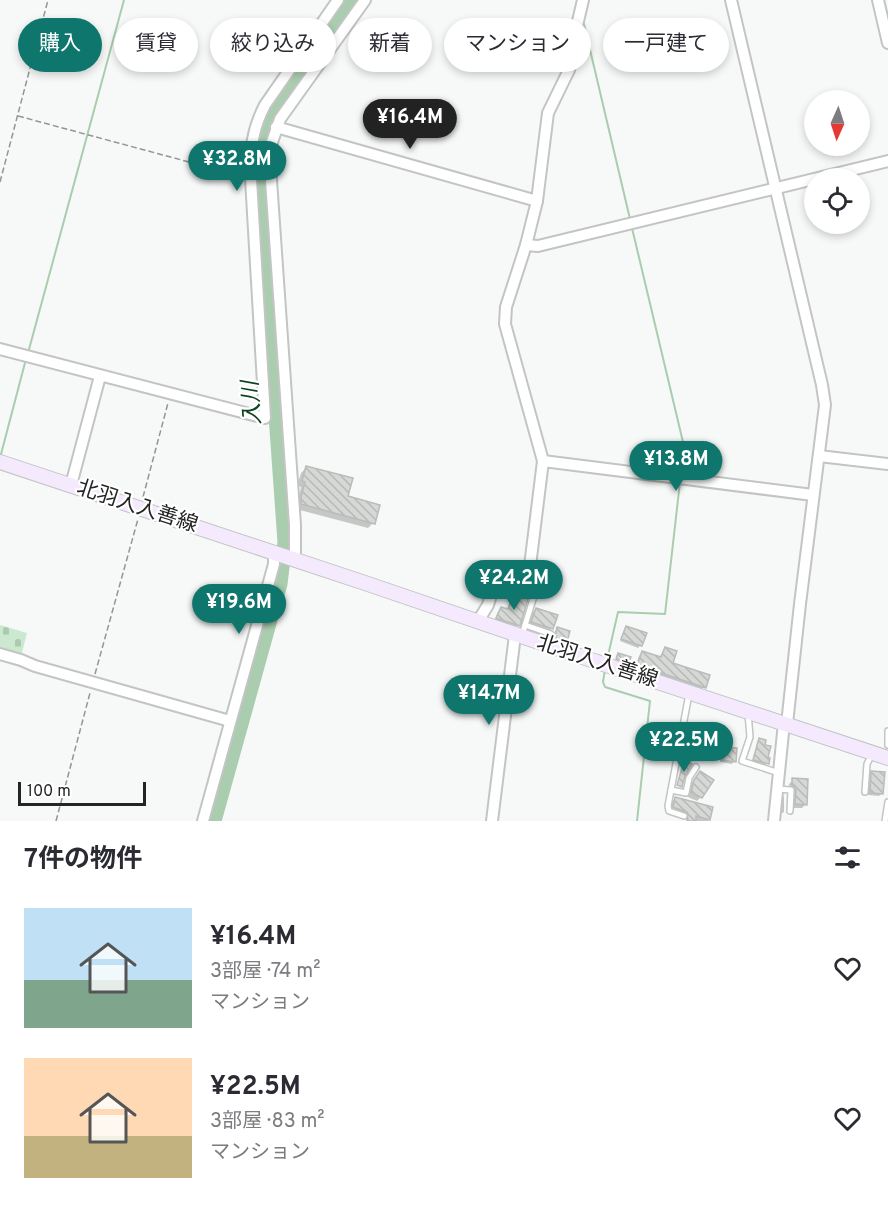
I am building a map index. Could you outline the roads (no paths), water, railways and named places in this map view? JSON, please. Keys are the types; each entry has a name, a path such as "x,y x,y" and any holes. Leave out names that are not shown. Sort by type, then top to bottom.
{"main road":[{"name":"北羽入入善線","path":"0,462 478,621 520,632 548,646 888,758"}],"street":[{"path":"0,349 264,418 251,143 255,123 338,0"},
{"path":"293,560 295,525 270,166 271,145 276,127 365,0"},
{"path":"478,621 488,605 498,572 529,574 543,461 505,324 506,307 537,201 548,114 569,70 583,0"},
{"path":"731,0 825,405 778,773 774,821"},
{"path":"878,0 888,43"},
{"path":"276,127 537,201"},
{"path":"526,245 538,246 888,161"},
{"path":"71,485 100,376"},
{"path":"819,456 888,464"},
{"path":"543,461 813,495"},
{"path":"203,821 276,554"},
{"path":"492,821 520,632"},
{"path":"0,654 93,683 230,721"}],"lane":[{"path":"520,632 534,596"},
{"path":"684,816 669,811 668,806 690,693"},
{"path":"748,711 750,737 742,761 778,773"},
{"path":"888,731 888,745"},
{"path":"865,792 867,764 872,752"},
{"path":"671,790 686,793 689,778 696,767"},
{"path":"777,789 791,790 790,811"},
{"path":"885,821 888,802"}],"waterway":[{"path":"28,353 124,0"},
{"name":"入川","path":"214,821 280,584 285,542 258,162 261,137 273,110 350,0"},
{"path":"591,54 630,219"},
{"path":"632,228 683,442 681,474"},
{"path":"0,458 26,359"},
{"path":"267,413 275,415"},
{"path":"607,660 618,612 665,614 680,482"},
{"path":"605,669 603,682 605,687 650,701 637,821"}]}
